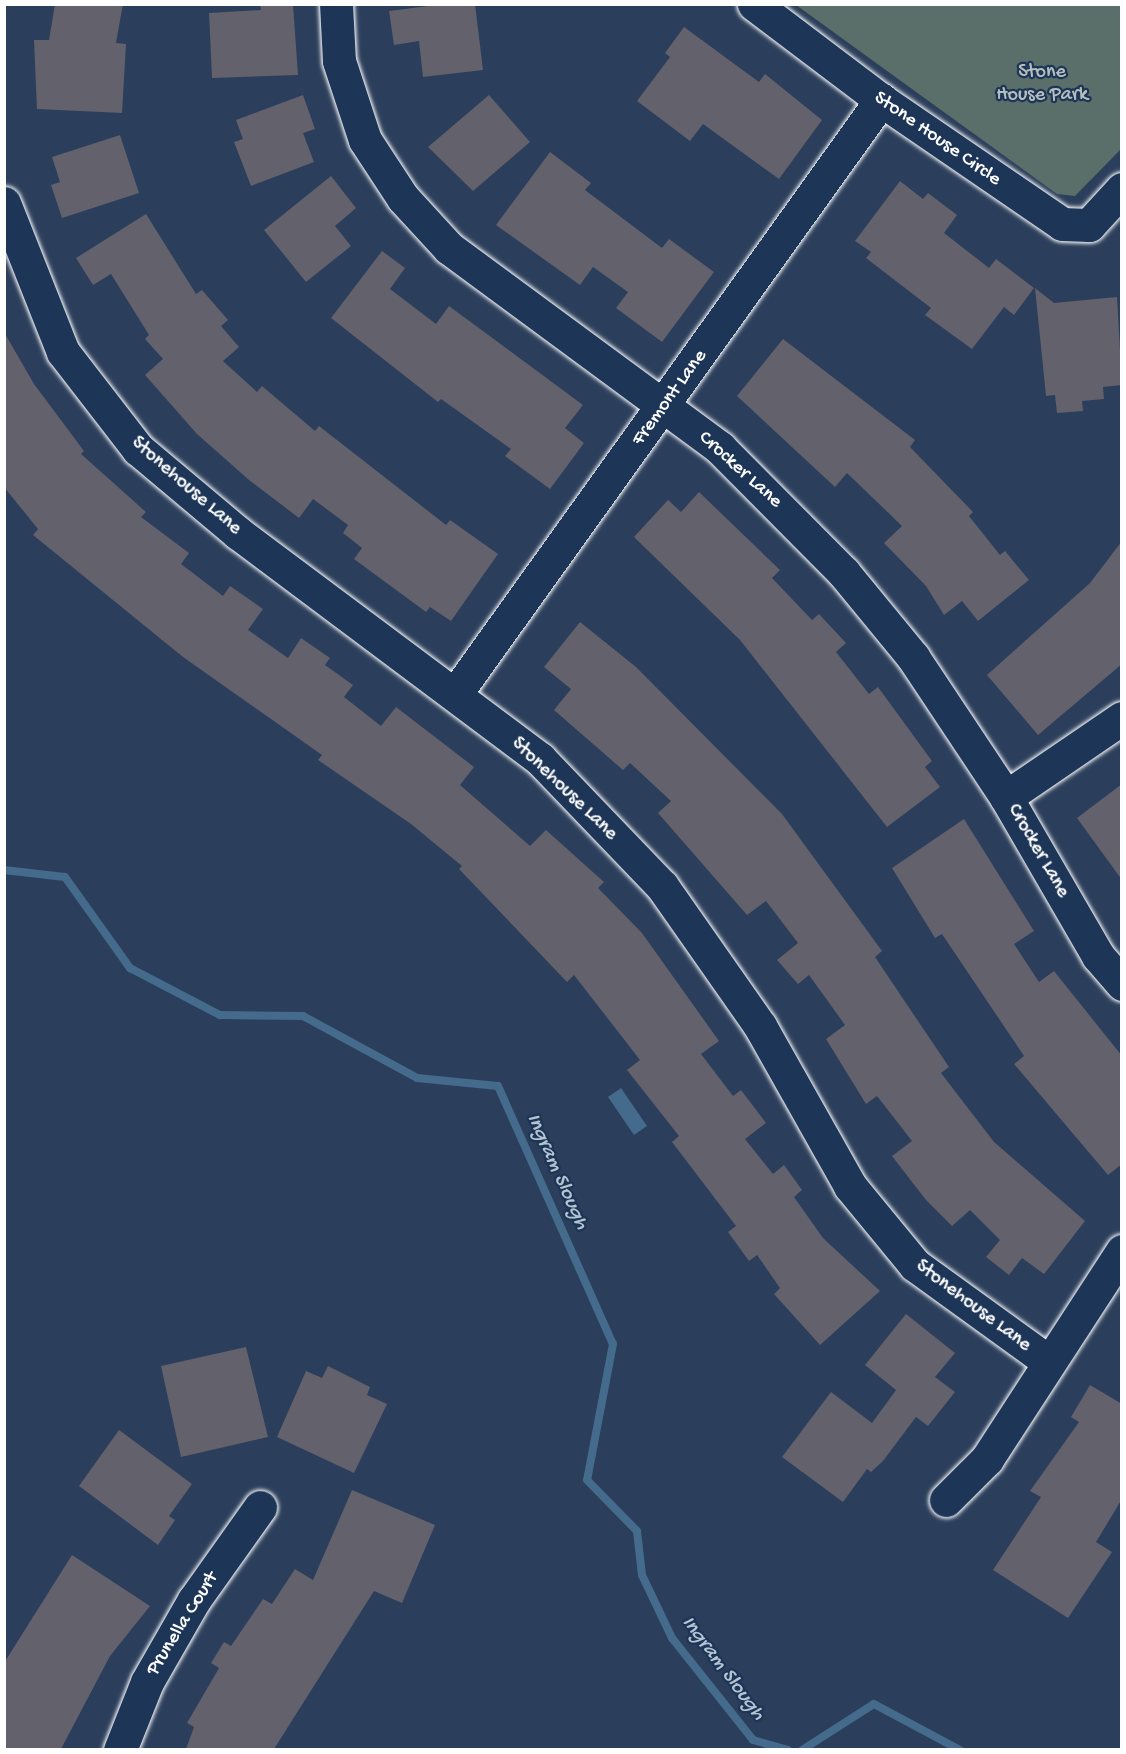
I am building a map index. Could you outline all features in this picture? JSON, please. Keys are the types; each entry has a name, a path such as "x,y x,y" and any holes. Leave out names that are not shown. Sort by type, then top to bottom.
{"street":[{"name":"Crocker Lane","path":"336,4 339,61 365,140 403,198 449,248 720,448 844,573 913,657 1006,797 1098,956 1122,984"},
{"name":"Stone House Circle","path":"754,4 881,100 1062,224 1089,225 1122,189"},
{"name":"Fremont Lane","path":"456,693 665,406 881,100"},
{"name":"Stonehouse Lane","path":"4,203 63,352 138,449 238,533 456,693 540,759 662,886 760,1026 850,1186 915,1265 1046,1359"},
{"path":"1006,797 1122,718"},
{"path":"945,1500 987,1459 1046,1359 1122,1251"},
{"name":"Prunella Court","path":"120,1749 147,1682 194,1600 260,1507"}],"green space":[{"name":"Stone House Park","path":"796,5 1121,5 1121,149 1075,196 1057,194"}],"water":[{"path":"621,1088 647,1126 634,1135 608,1097"}],"building":[{"path":"55,4 123,4 116,43 126,44 122,113 37,109 34,40 49,40"},
{"path":"260,4 293,4 298,75 212,78 209,13 261,10"},
{"path":"444,4 475,4 483,70 423,77 419,41 394,45 389,11"},
{"path":"684,27 759,82 765,74 822,120 779,179 703,124 690,141 637,101 670,57 665,53"},
{"path":"303,95 315,129 303,133 314,162 251,186 234,142 243,139 236,120"},
{"path":"489,95 530,142 473,191 428,147"},
{"path":"120,135 139,193 62,218 51,185 60,182 52,157"},
{"path":"550,152 591,183 585,190 662,248 669,239 714,272 662,342 616,308 628,292 593,267 580,285 496,225"},
{"path":"331,176 356,208 335,226 351,246 306,282 264,230"},
{"path":"900,181 923,199 928,193 957,215 944,233 989,268 996,259 1034,288 1014,315 1004,307 972,349 925,315 931,308 866,258 871,252 855,241"},
{"path":"146,214 196,294 202,290 228,320 221,326 239,347 223,361 257,392 262,386 315,431 319,426 446,525 450,520 498,554 451,621 430,607 426,612 354,559 362,548 343,533 348,525 313,499 299,518 249,480 197,434 145,375 163,359 145,339 149,335 111,274 93,285 76,258"},
{"path":"382,251 405,268 390,289 436,324 449,306 583,405 565,428 584,443 550,489 505,456 511,449 441,399 438,402 331,318"},
{"path":"1035,288 1054,303 1117,297 1122,385 1103,387 1104,399 1082,401 1083,411 1057,413 1055,395 1046,396"},
{"path":"4,332 34,384 84,451 81,454 146,512 141,517 189,553 181,564 223,596 230,586 263,609 248,630 288,658 301,638 330,658 325,665 353,685 344,697 381,726 396,707 474,767 460,785 530,846 546,830 604,882 598,888 642,933 719,1041 701,1054 733,1096 741,1090 766,1123 745,1139 773,1174 784,1165 802,1190 794,1197 823,1238 880,1291 820,1345 774,1294 780,1288 757,1255 749,1261 728,1232 736,1226 672,1142 679,1136 627,1070 640,1060 574,975 567,982 459,869 462,866 411,824 318,760 322,755 183,657 33,535 38,529 4,487"},
{"path":"783,339 915,440 910,447 973,512 969,516 1000,555 1005,551 1029,580 978,621 962,601 944,615 926,586 884,543 902,526 847,473 835,487 737,396"},
{"path":"699,492 780,570 772,578 812,620 819,614 846,643 836,652 869,694 878,687 932,761 925,767 940,787 887,827 740,640 634,537 668,500 681,512"},
{"path":"1122,541 1122,664 1038,735 987,675 1090,583"},
{"path":"580,622 636,667 782,814 882,951 875,957 949,1067 941,1073 994,1142 1085,1221 1044,1274 1022,1258 1009,1275 986,1257 1000,1240 970,1210 952,1226 926,1200 892,1156 912,1141 877,1096 866,1104 826,1039 845,1025 809,975 798,984 777,960 798,943 766,901 747,915 658,813 671,801 630,763 623,770 554,710 571,689 544,667"},
{"path":"1122,784 1122,880 1077,818"},
{"path":"964,819 1034,931 1014,944 1039,982 1054,971 1122,1056 1122,1164 1108,1175 1014,1064 1024,1056 942,934 935,938 892,868"},
{"path":"906,1314 955,1353 935,1377 955,1392 928,1426 916,1417 883,1461 871,1472 867,1469 843,1502 782,1457 831,1392 872,1423 896,1390 865,1365"},
{"path":"246,1347 268,1437 181,1457 161,1366"},
{"path":"328,1366 370,1387 367,1395 387,1404 354,1473 277,1437 306,1371 322,1378"},
{"path":"1090,1385 1122,1404 1122,1499 1096,1542 1112,1552 1068,1618 993,1570 1041,1497 1030,1491 1079,1422 1071,1417"},
{"path":"119,1430 192,1484 169,1516 175,1520 158,1545 79,1486"},
{"path":"352,1490 435,1525 402,1603 374,1591 274,1749 186,1749 194,1727 187,1723 219,1668 211,1663 224,1642 231,1646 263,1599 272,1604 295,1569 313,1580"},
{"path":"72,1555 150,1606 110,1656 61,1749 4,1749 4,1663"}],"waterway":[{"name":"Ingram Slough","path":"4,870 65,877 130,968 220,1015 303,1016 417,1078 498,1086 613,1344 587,1480 637,1531 642,1575 672,1638 753,1740 788,1750"},
{"path":"802,1750 874,1704 960,1750"}]}
